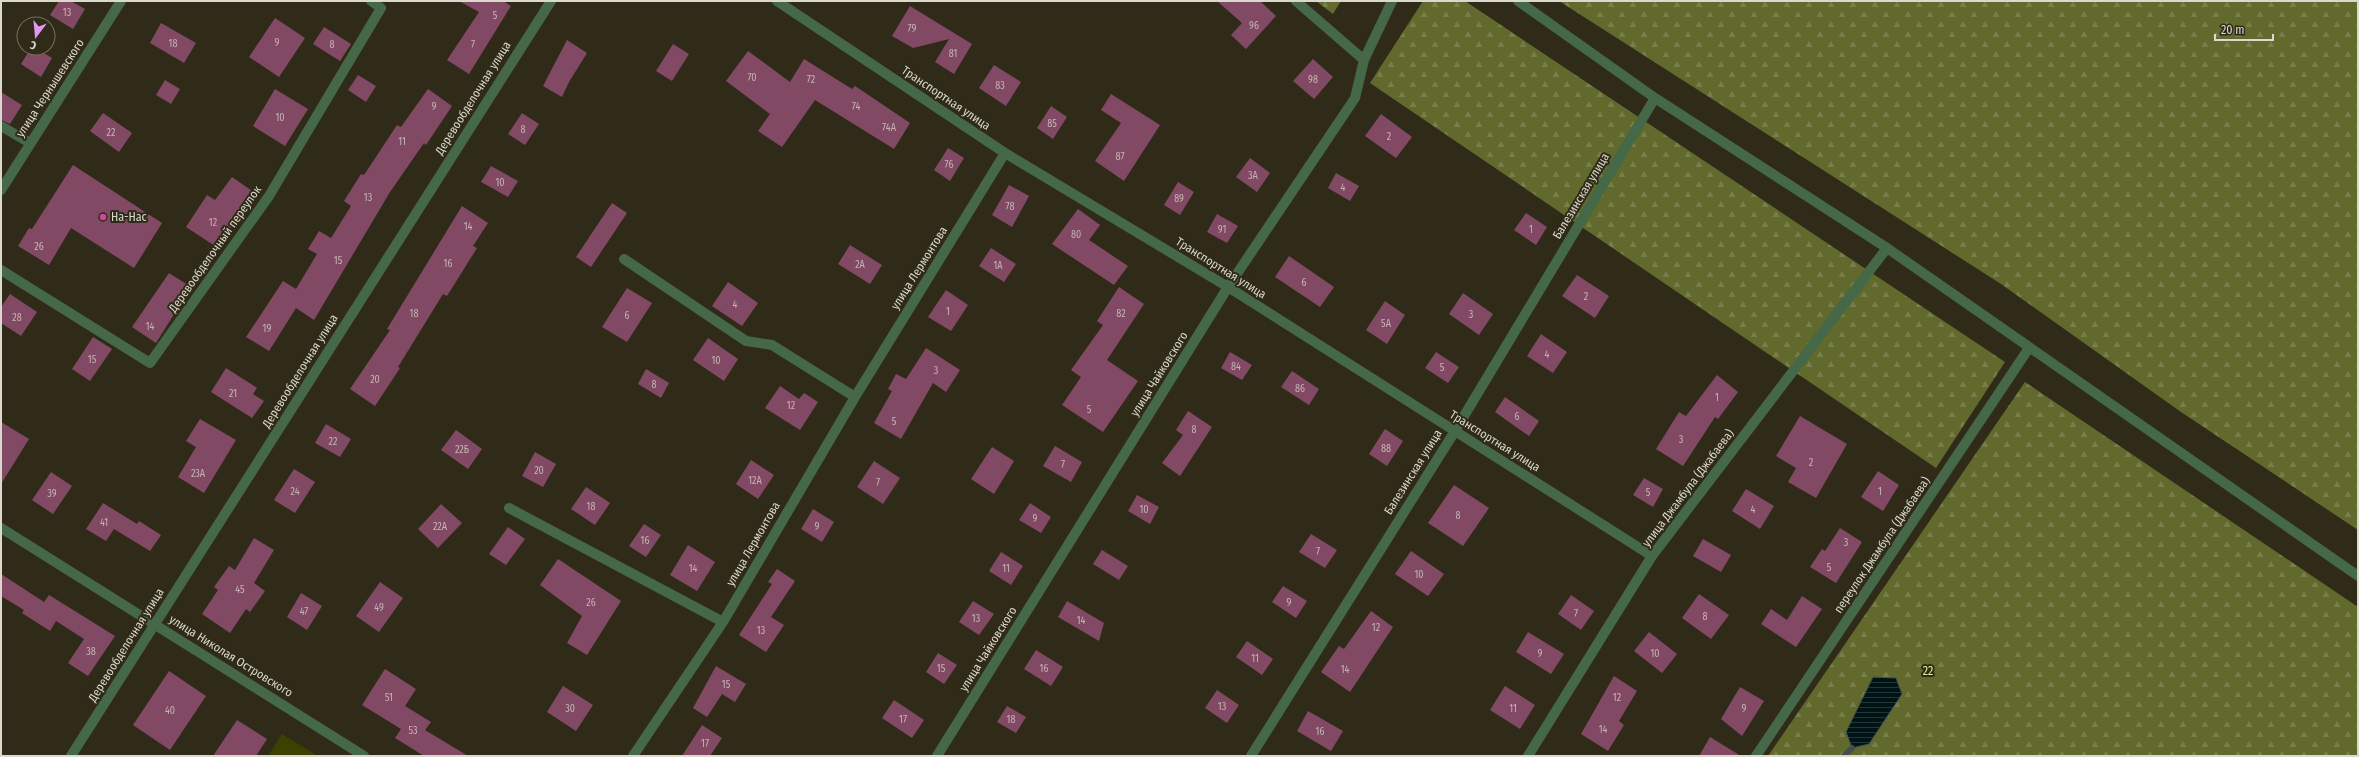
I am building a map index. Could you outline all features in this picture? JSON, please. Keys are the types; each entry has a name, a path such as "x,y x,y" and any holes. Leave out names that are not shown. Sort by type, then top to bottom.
{"street":[{"name":"улица Чернышевского","path":"1,190 121,1"},
{"name":"Деревообделочный переулок","path":"1,270 150,363 269,196 381,8 371,1"},
{"name":"Деревообделочная улица","path":"72,756 550,1"},
{"name":"Транспортная улица","path":"777,1 1005,153 1228,287 1652,556"},
{"path":"1296,1 1364,60"},
{"name":"улица Чайковского","path":"936,756 1228,287 1355,98 1364,60 1392,1"},
{"path":"1518,1 1656,98 1887,248 2358,576"},
{"name":"Балезинская улица","path":"1251,756 1455,431 1656,98"},
{"path":"1,126 30,143"},
{"name":"улица Лермонтова","path":"633,756 723,622 855,397 1005,153"},
{"name":"улица Джамбула (Джабаева)","path":"1528,756 1652,556 1887,248"},
{"path":"624,259 746,341 772,345 855,397"},
{"name":"переулок Джамбула (Джабаева)","path":"1756,756 2029,348"},
{"path":"508,508 723,622"},
{"name":"улица Николая Островского","path":"1,528 155,623 364,756"}],"green space":[{"path":"1316,1 1341,1 1333,14"},
{"path":"1423,1 1465,1 2005,362 1936,468 1370,83"},
{"path":"1559,1 2358,1 2358,530 2181,412 2001,284"},
{"name":"22","path":"2025,382 2358,607 2358,756 1768,756"},
{"path":"282,734 318,756 268,756"}],"shaded area":[{"path":"1873,677 1896,678 1902,694 1869,744 1852,748 1846,732"}],"building":[{"path":"59,1 71,1 85,9 73,29 56,19 56,16 50,15"},
{"path":"459,1 503,1 511,6 469,74 447,60 479,12"},
{"path":"1217,1 1260,1 1276,16 1246,49 1231,35 1242,23"},
{"path":"910,6 972,44 954,74 935,62 949,39 913,48 892,36"},
{"path":"275,18 305,38 279,77 249,57"},
{"path":"161,23 196,43 184,63 150,43"},
{"path":"324,27 351,44 340,61 313,44"},
{"path":"567,40 587,53 569,82 562,97 543,86"},
{"path":"673,44 689,54 672,81 656,71"},
{"path":"748,51 790,82 804,59 852,89 855,86 910,123 894,149 815,100 782,147 758,131 770,114 726,81"},
{"path":"26,56 49,56 52,58 41,77 21,64"},
{"path":"1313,59 1333,77 1314,99 1293,81"},
{"path":"994,65 1021,82 1006,106 979,88"},
{"path":"358,75 376,86 366,102 348,90"},
{"path":"165,80 180,89 171,104 156,95"},
{"path":"275,89 308,109 285,146 253,126"},
{"path":"428,89 452,106 426,145 424,143 390,192 314,320 296,308 269,351 246,337 283,281 296,289 317,254 308,249 319,231 331,238 351,206 344,201 361,174 364,175 397,125 401,127"},
{"path":"1,92 22,105 10,124 1,120"},
{"path":"1111,94 1160,125 1124,181 1095,161 1121,123 1101,110"},
{"path":"1051,106 1067,117 1053,139 1037,128"},
{"path":"103,113 132,133 119,152 90,131"},
{"path":"522,113 539,124 525,145 508,134"},
{"path":"1381,114 1412,137 1396,158 1365,136"},
{"path":"948,148 964,158 950,181 934,170"},
{"path":"1250,158 1270,173 1257,192 1236,177"},
{"name":"На-Нас","path":"73,165 162,223 134,268 71,228 49,265 18,246 29,228 32,229"},
{"path":"491,166 518,181 508,197 481,182"},
{"path":"1336,173 1359,186 1350,201 1328,188"},
{"path":"232,177 255,193 218,248 186,227 207,195 215,200"},
{"path":"1178,182 1194,192 1180,215 1164,205"},
{"path":"1009,185 1029,196 1012,227 992,215"},
{"path":"612,203 627,213 591,267 576,257"},
{"path":"462,206 488,223 473,246 477,248 447,296 443,294 398,367 400,368 375,406 350,389 390,330 387,329"},
{"path":"1078,209 1100,225 1089,240 1128,266 1114,285 1052,244"},
{"path":"1526,213 1547,227 1536,245 1514,230"},
{"path":"1217,214 1238,226 1227,243 1207,232"},
{"path":"850,245 882,265 870,284 838,264"},
{"path":"991,248 1016,264 1004,282 979,266"},
{"path":"1289,256 1334,287 1320,307 1275,277"},
{"path":"169,273 191,287 156,343 132,327"},
{"path":"1577,275 1609,296 1595,318 1562,296"},
{"path":"728,282 758,303 742,326 712,306"},
{"path":"1119,287 1144,304 1107,360 1138,381 1103,432 1062,405 1081,377 1071,370 1103,325 1097,321"},
{"path":"627,288 652,303 627,342 602,327"},
{"path":"946,290 968,305 951,331 928,317"},
{"path":"1463,293 1493,314 1479,335 1449,314"},
{"path":"10,294 37,312 21,336 1,323 1,307"},
{"path":"1385,301 1405,315 1387,344 1366,330"},
{"path":"1541,334 1567,352 1553,373 1527,356"},
{"path":"93,337 112,349 90,381 72,369"},
{"path":"708,338 738,359 724,381 693,360"},
{"path":"926,348 960,370 946,392 933,383 901,439 874,423 892,391 888,389 896,374 906,379"},
{"path":"1230,352 1252,365 1242,380 1221,368"},
{"path":"1436,352 1459,367 1448,383 1425,368"},
{"path":"226,368 257,388 253,394 264,401 252,418 211,392"},
{"path":"646,369 669,383 661,398 638,384"},
{"path":"1292,371 1319,389 1309,405 1281,387"},
{"path":"1717,375 1738,392 1718,419 1715,417 1683,466 1656,449 1679,412 1686,416"},
{"path":"780,386 799,399 804,393 818,402 800,430 765,408"},
{"path":"1505,397 1539,421 1529,436 1495,412"},
{"path":"1188,411 1212,427 1180,476 1162,463 1183,435 1176,430"},
{"path":"1800,416 1847,444 1816,498 1788,482 1796,468 1776,456"},
{"path":"200,419 236,440 204,493 178,477 196,447 186,441"},
{"path":"1,422 29,439 1,484"},
{"path":"326,424 351,439 340,457 315,443"},
{"path":"1385,429 1403,441 1387,466 1369,454"},
{"path":"456,430 482,449 468,469 441,450"},
{"path":"1055,446 1082,462 1071,482 1043,466"},
{"path":"992,447 1014,461 994,494 971,479"},
{"path":"535,452 556,464 543,487 522,476"},
{"path":"751,460 774,475 758,499 736,484"},
{"path":"874,461 900,478 883,504 857,487"},
{"path":"294,469 315,482 295,513 274,500"},
{"path":"1878,471 1899,485 1883,511 1861,497"},
{"path":"51,472 72,486 53,514 32,500"},
{"path":"1644,478 1663,489 1653,507 1633,495"},
{"path":"1454,485 1489,508 1463,546 1428,523"},
{"path":"586,487 610,503 595,525 571,509"},
{"path":"1746,489 1774,506 1760,529 1732,511"},
{"path":"1137,495 1159,507 1150,524 1128,511"},
{"path":"103,503 137,524 139,521 161,535 150,551 114,529 106,541 86,529"},
{"path":"1030,503 1051,517 1041,533 1019,520"},
{"path":"441,504 462,523 438,548 418,529"},
{"path":"813,509 834,522 822,542 801,529"},
{"path":"644,524 661,535 646,557 629,546"},
{"path":"508,527 525,539 506,565 489,554"},
{"path":"1840,528 1862,542 1836,583 1810,567 1822,549 1825,551"},
{"path":"1311,534 1337,550 1325,568 1299,552"},
{"path":"254,538 274,550 254,583 265,591 250,612 246,609 230,633 202,614 218,590 214,587 229,566 235,570"},
{"path":"1703,539 1731,555 1721,572 1693,556"},
{"path":"688,545 715,562 697,591 670,575"},
{"path":"1102,550 1128,566 1119,580 1093,564"},
{"path":"1411,551 1444,574 1428,596 1395,574"},
{"path":"1001,552 1023,566 1011,585 989,571"},
{"path":"558,559 621,601 587,655 567,643 582,616 540,585"},
{"path":"777,569 795,581 771,617 784,625 766,652 739,635 772,584 768,582"},
{"path":"1,574 44,602 49,595 115,636 88,676 68,663 84,639 56,621 50,631 22,613 24,610 1,596"},
{"path":"380,582 403,598 379,632 356,616"},
{"path":"1283,586 1307,601 1296,618 1272,602"},
{"path":"301,593 322,606 307,630 287,617"},
{"path":"1699,594 1729,615 1711,639 1682,618"},
{"path":"1571,595 1594,611 1581,630 1558,614"},
{"path":"1802,596 1822,609 1796,647 1761,624 1771,609 1787,620"},
{"path":"973,601 994,614 979,635 959,622"},
{"path":"1067,601 1104,623 1099,641 1058,617"},
{"path":"1371,611 1393,627 1350,692 1321,672 1339,646 1344,649"},
{"path":"1528,632 1564,654 1551,674 1516,652"},
{"path":"1649,632 1677,654 1662,673 1634,651"},
{"path":"1247,641 1273,659 1262,675 1236,657"},
{"path":"1036,650 1063,667 1051,686 1024,669"},
{"path":"938,653 957,665 944,684 926,672"},
{"path":"716,666 746,684 735,702 722,694 707,717 693,708"},
{"path":"385,669 416,689 405,706 431,722 425,730 468,756 424,756 395,738 401,729 362,705"},
{"path":"169,671 206,696 170,750 133,725"},
{"path":"1614,676 1637,691 1619,721 1624,725 1608,751 1581,734"},
{"path":"563,686 593,705 576,731 547,712"},
{"path":"1505,686 1535,705 1520,729 1490,710"},
{"path":"1740,687 1764,701 1742,736 1721,719"},
{"path":"1217,690 1239,705 1227,723 1205,708"},
{"path":"894,700 924,720 912,738 882,718"},
{"path":"1007,706 1026,717 1016,733 997,722"},
{"path":"1308,711 1343,731 1331,751 1297,731"},
{"path":"237,720 267,739 256,756 213,756"},
{"path":"702,725 722,738 710,756 682,756"},
{"path":"1710,737 1741,756 1699,756"}],"waterway":[{"path":"1844,756 1852,748"}],"place":[{"name":"На-Нас","path":"103,217"}]}
